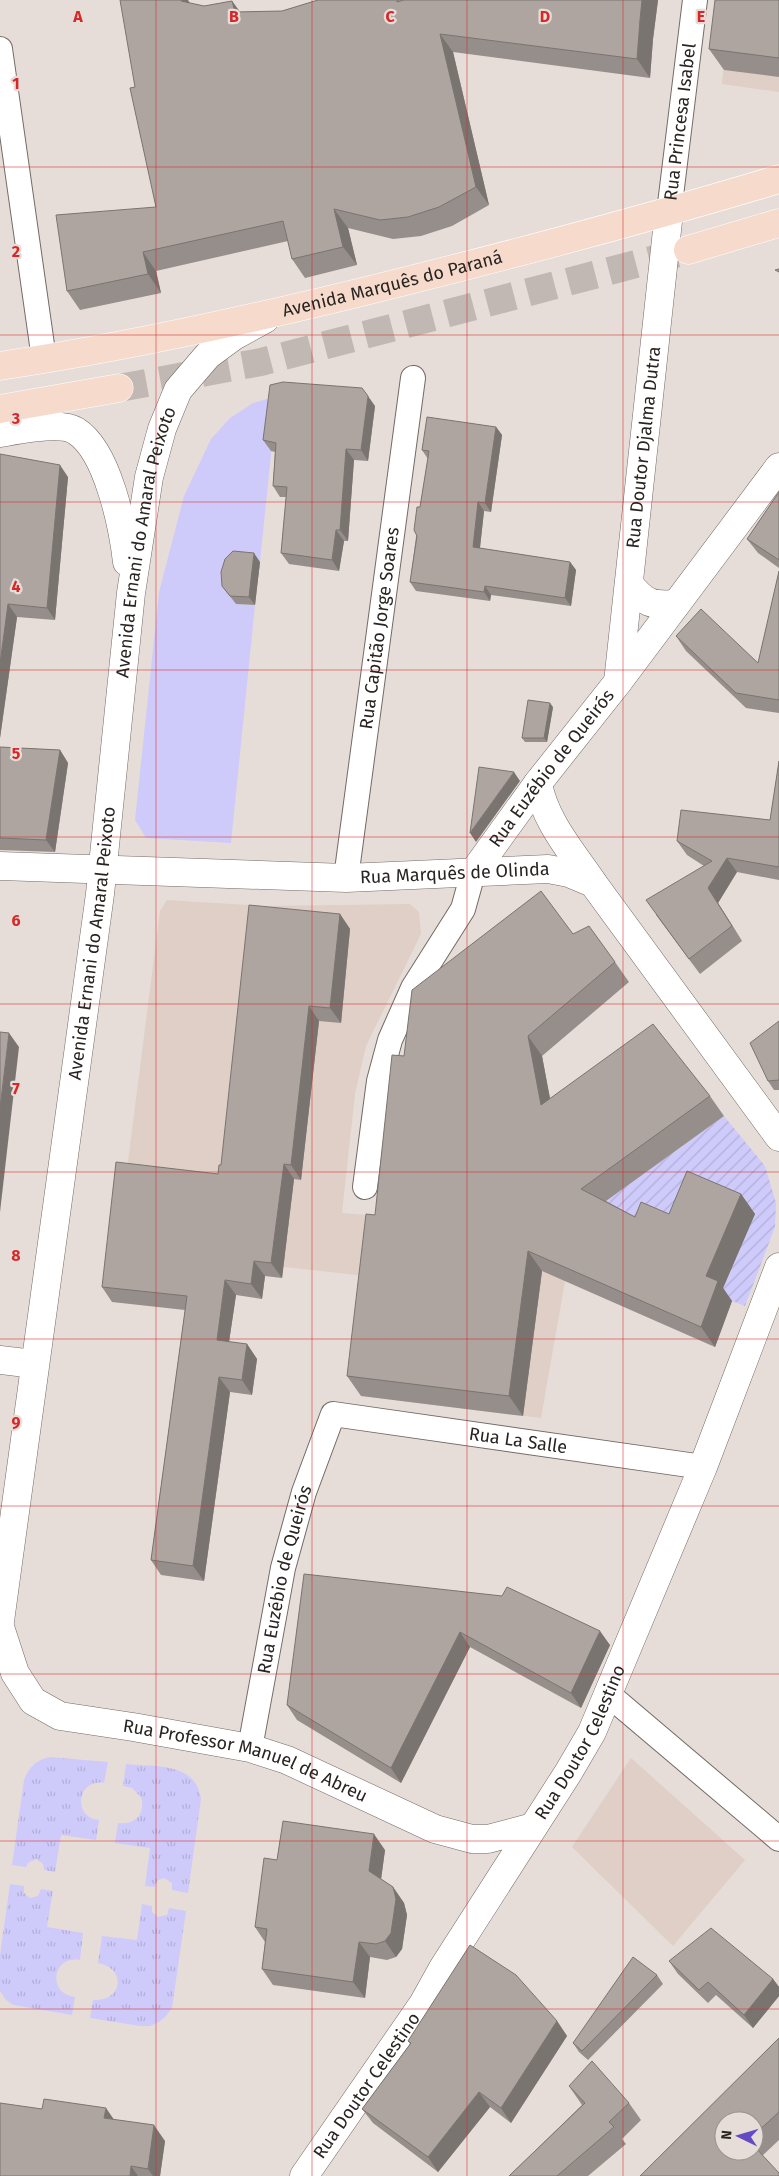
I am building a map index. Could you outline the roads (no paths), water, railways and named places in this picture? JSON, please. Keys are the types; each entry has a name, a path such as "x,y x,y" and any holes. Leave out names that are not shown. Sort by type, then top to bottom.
{"main road":[{"name":"Avenida Marquês do Paraná","path":"0,366 44,360 273,314 555,244 779,179"},
{"name":"Rua Doutor Djalma Dutra","path":"618,682 669,212"},
{"path":"688,250 779,223"},
{"name":"Avenida Ernani do Amaral Peixoto","path":"0,1621 102,870 131,593 149,477 162,429 178,390 208,355 234,336 273,314"},
{"path":"0,409 119,388"},
{"path":"0,433 52,426 76,430 95,451 110,486 124,532 131,593"},
{"name":"Rua Euzébio de Queirós","path":"473,873 538,782 618,682 779,466"},
{"path":"629,584 644,600 656,605 676,604"},
{"path":"538,782 541,801 548,815 593,883 779,1137"},
{"name":"Rua Marquês de Olinda","path":"0,866 346,878 548,869 569,873 593,883"},
{"name":"Rua Doutor Celestino","path":"304,2176 423,2004 443,1968 578,1757 609,1695 704,1467 779,1267"},
{"path":"0,1360 34,1364"},
{"name":"Rua Professor Manuel de Abreu","path":"0,1627 15,1674 33,1700 60,1716 133,1726 250,1748 287,1760 434,1829 472,1840 488,1839 533,1827"}],"street":[{"name":"Rua Princesa Isabel","path":"669,212 695,0"},
{"path":"0,49 9,175 44,360"},
{"name":"Rua Capitão Jorge Soares","path":"346,878 413,378"},
{"name":"Rua Euzébio de Queirós","path":"364,1187 379,1081 390,1040 413,988 462,910 473,873"},
{"name":"Rua Euzébio de Queirós","path":"250,1748 283,1568 304,1492 333,1414"},
{"name":"Rua La Salle","path":"333,1414 704,1467"},
{"path":"609,1695 779,1839"}],"tunnel":[{"path":"119,388 261,362 686,251"}]}
